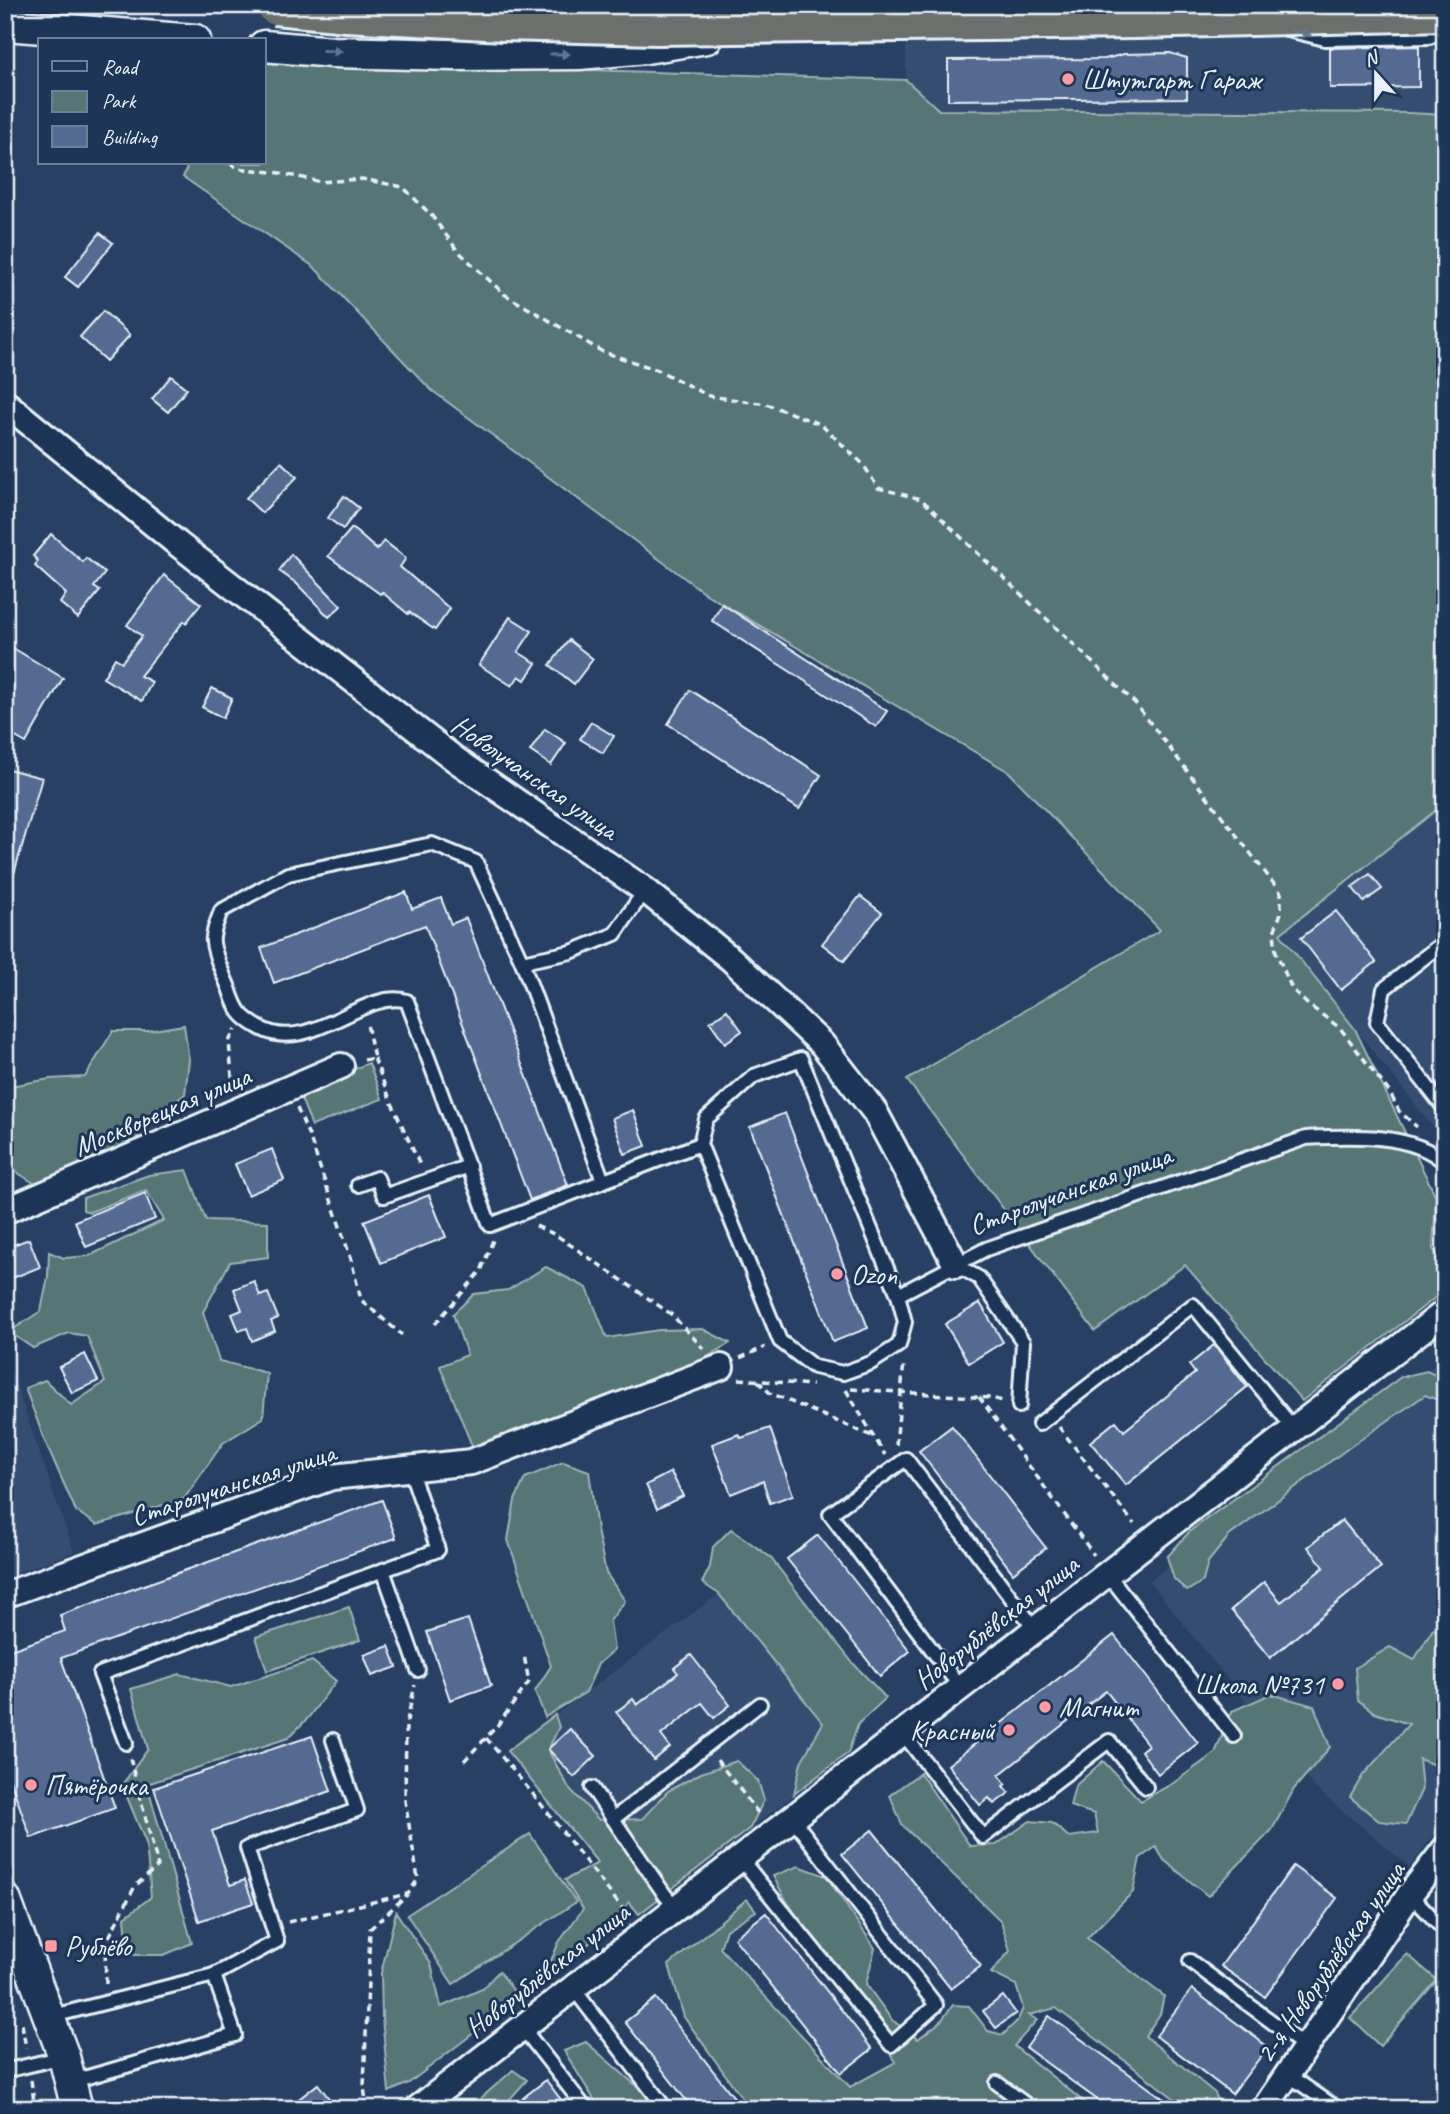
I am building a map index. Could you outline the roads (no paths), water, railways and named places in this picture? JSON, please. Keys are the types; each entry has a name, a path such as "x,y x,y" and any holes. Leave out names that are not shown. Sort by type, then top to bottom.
{"highway":[{"path":"275,5 503,21 656,25 1445,12"}],"street":[{"path":"266,46 453,55 579,54 646,48 810,20 877,5"},
{"path":"5,25 170,38"},
{"name":"Новолучанская улица","path":"5,403 178,544 456,760 645,890 731,959 822,1044 875,1112 956,1265"},
{"name":"Москворецкая улица","path":"5,1211 341,1066"},
{"name":"Новорублёвская улица","path":"417,2109 1445,1312"},
{"name":"Старолучанская улица","path":"5,1595 332,1477 471,1462 710,1371"},
{"name":"2-я Новорублёвская улица","path":"1264,2109 1410,1894 1445,1849"},
{"path":"5,1899 34,2016 70,2083"}],"lane":[{"path":"1235,5 1255,22 1325,39 1429,37 1445,31"},
{"path":"603,1181 522,962 476,862 432,844 419,846 288,874 221,911 212,939 234,1004 243,1018 268,1033 301,1034 396,997 407,1001 490,1224 508,1218 700,1144"},
{"path":"522,962 571,952 615,934 645,890"},
{"path":"1445,941 1384,989 1377,1022 1445,1109"},
{"path":"801,1059 898,1295 905,1322 899,1345 871,1363 843,1373 814,1367 780,1341 700,1144 706,1119 754,1076 801,1059 822,1044"},
{"name":"Старолучанская улица","path":"898,1295 986,1249 1306,1138 1354,1136 1399,1141 1440,1159"},
{"path":"358,1185 377,1178 384,1196 469,1166"},
{"path":"956,1265 979,1278 1023,1342 1019,1406"},
{"path":"1039,1424 1193,1306 1294,1429"},
{"path":"960,1687 830,1514 906,1459 1035,1629"},
{"path":"126,1742 100,1674 438,1550 410,1469"},
{"path":"383,1570 418,1670"},
{"path":"1107,1573 1234,1736"},
{"path":"612,1819 760,1704"},
{"path":"902,1732 983,1837 1109,1741 1146,1787"},
{"path":"34,2016 105,2002 214,1975 277,1941 247,1848 357,1810 333,1740"},
{"path":"592,1788 664,1895 676,1908"},
{"path":"740,1858 891,2045 936,2004 783,1825"},
{"path":"1410,1894 1445,1931"},
{"path":"1190,1961 1307,2048"},
{"path":"5,2071 28,2066 70,2083 235,2035 214,1975"},
{"path":"573,1988 666,2109"},
{"path":"522,2027 586,2109"},
{"path":"1288,2075 1338,2109"},
{"path":"997,2083 1032,2109"}],"place":[{"name":"Штутгарт Гараж","path":"1068,79"},
{"name":"Ozon","path":"837,1274"},
{"name":"Школа №731","path":"1338,1684"},
{"name":"Магнит","path":"1045,1707"},
{"name":"Красный","path":"1009,1730"},
{"name":"Пятёрочка","path":"31,1785"},
{"name":"Рублёво","path":"51,1946"}]}
